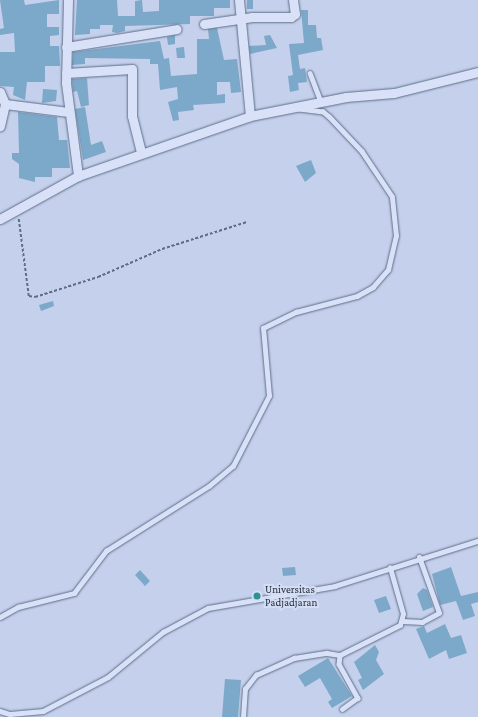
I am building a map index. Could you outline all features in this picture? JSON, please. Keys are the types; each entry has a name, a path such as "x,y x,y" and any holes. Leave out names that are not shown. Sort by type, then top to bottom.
{"street":[{"path":"68,0 66,46 68,112 78,176"},
{"path":"239,0 250,116"},
{"path":"204,24 240,19 291,17 295,14 294,0"},
{"path":"66,46 177,29"},
{"path":"66,73 132,69 132,116 140,152"},
{"path":"0,219 17,207 78,176 140,152 250,116 448,82 478,72"},
{"path":"0,126 2,98 68,112"}],"lane":[{"path":"310,73 321,104"},
{"path":"0,617 18,607 74,593 106,551 209,486 233,466 269,396 263,328 296,312 357,296 372,287 388,270 396,236 392,197 362,152 322,112 283,110"},
{"path":"0,710 10,714 43,711 108,677 163,632 208,608 335,586 419,557 478,541"},
{"path":"243,717 245,689 256,675 294,658 327,653 340,655 403,621 422,622 439,613 419,557"},
{"path":"390,568 403,621"},
{"path":"340,655 339,664 358,698 343,709"}],"path":[{"path":"17,207 29,296 35,297 98,277 162,249 247,222"}],"building":[{"path":"0,0 24,0 25,5 59,0 59,14 47,14 47,27 59,27 59,35 50,36 50,46 59,46 60,66 45,66 45,82 27,82 25,100 13,95 14,87 0,86 0,52 15,52 14,33 0,35 0,29 4,28"},
{"path":"77,0 117,0 118,16 135,16 135,1 142,0 143,12 159,11 159,0 230,0 230,8 214,8 214,16 190,16 190,24 125,26 125,31 117,33 112,32 113,25 100,25 100,29 90,29 90,34 75,35"},
{"path":"247,0 253,0 253,9 247,9"},
{"path":"301,10 308,10 308,25 316,25 317,38 321,38 323,50 298,55 300,69 305,68 307,82 298,83 299,90 290,92 288,76 293,75 289,44 304,43"},
{"path":"217,28 224,60 237,59 241,92 231,93 230,82 217,82 217,95 225,94 225,103 193,105 194,110 178,112 179,120 173,121 168,102 178,99 177,87 160,90 158,64 150,64 150,59 85,58 85,64 72,65 73,52 160,41 164,59 169,58 171,76 197,74 197,39 209,39 208,29"},
{"path":"175,35 175,44 168,45 167,37"},
{"path":"270,35 277,48 250,54 249,46 266,45 264,36"},
{"path":"184,47 185,58 177,58 176,48"},
{"path":"87,78 89,105 81,107 77,91 73,92 72,79"},
{"path":"43,89 57,90 56,101 42,103"},
{"path":"85,107 91,145 102,141 106,152 83,160 75,109"},
{"path":"18,112 57,117 59,140 67,140 70,168 52,168 52,177 35,177 35,182 19,178 19,164 12,159 12,153 19,153"},
{"path":"311,160 316,173 305,182 296,166"},
{"path":"53,301 54,306 41,311 39,305"},
{"path":"295,567 296,575 283,576 282,568"},
{"path":"451,567 461,596 478,592 478,602 471,604 475,616 463,620 456,601 440,605 432,574"},
{"path":"140,570 150,581 145,586 135,575"},
{"path":"423,588 427,590 433,607 423,611 417,594"},
{"path":"386,596 391,609 379,613 374,600"},
{"path":"445,624 451,638 461,635 467,653 449,659 446,650 429,659 416,629 424,626 427,633"},
{"path":"375,645 379,652 376,660 384,674 363,690 358,680 362,678 354,662"},
{"path":"328,658 352,696 332,708 328,702 332,699 320,678 305,687 298,676"},
{"path":"225,679 241,680 238,717 222,717"}],"place":[{"name":"Universitas Padjadjaran","path":"257,596"}]}
